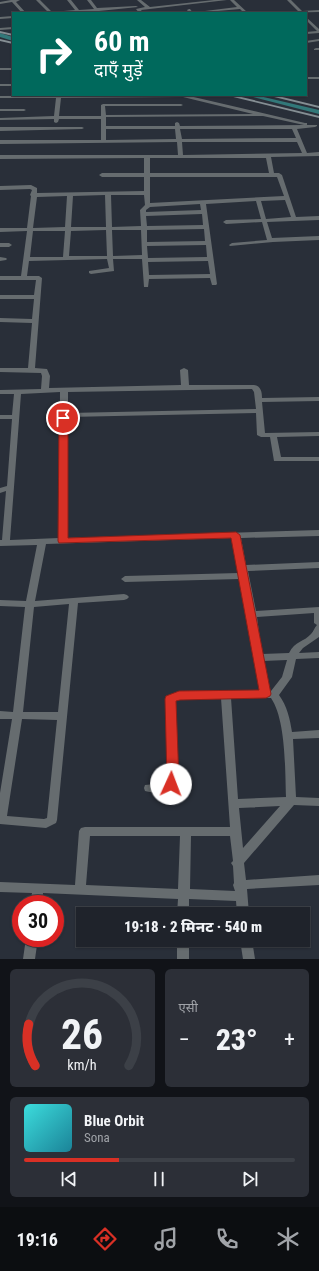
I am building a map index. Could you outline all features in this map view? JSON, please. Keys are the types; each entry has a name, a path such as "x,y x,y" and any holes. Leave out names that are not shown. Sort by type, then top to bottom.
{"street":[{"path":"0,3 15,0 23,12"},
{"path":"38,0 49,12"},
{"path":"69,0 78,12 136,7"},
{"path":"89,0 98,11"},
{"path":"139,0 149,8"},
{"path":"171,0 178,5"},
{"path":"140,12 138,9 167,8 178,5 225,0"},
{"path":"232,0 245,12"},
{"path":"289,0 302,12 319,11"},
{"path":"196,3 208,12 240,8"},
{"path":"113,4 121,12"},
{"path":"0,18 12,17"},
{"path":"0,18 12,20"},
{"path":"307,20 319,32"},
{"path":"307,27 314,27"},
{"path":"0,31 12,28"},
{"path":"0,31 12,35"},
{"path":"307,33 319,32"},
{"path":"0,40 12,43"},
{"path":"307,42 319,40"},
{"path":"0,69 12,69"},
{"path":"307,78 319,78"},
{"path":"0,85 12,85"},
{"path":"22,119 24,110 23,96"},
{"path":"54,129 59,96"},
{"path":"0,97 104,96 104,142"},
{"path":"185,96 263,115 317,126"},
{"path":"181,156 176,110 181,105 196,96"},
{"path":"231,96 319,117"},
{"path":"272,96 319,107"},
{"path":"104,105 181,105"},
{"path":"0,110 24,110"},
{"path":"0,119 263,115"},
{"path":"104,128 317,126"},
{"path":"294,127 305,155"},
{"path":"0,129 82,128"},
{"path":"0,142 299,140"},
{"path":"0,157 268,156 319,154"},
{"path":"147,156 146,193 148,204"},
{"path":"268,156 272,175"},
{"path":"102,175 280,176 294,219"},
{"path":"0,188 33,187 35,189 33,195 24,278"},
{"path":"33,195 146,193"},
{"path":"66,258 70,194"},
{"path":"91,272 112,270 108,229 108,194"},
{"path":"146,286 143,214 144,208 148,204 203,203 287,198"},
{"path":"258,200 270,240"},
{"path":"203,203 214,284"},
{"path":"143,214 204,212"},
{"path":"226,222 319,218"},
{"path":"0,230 206,227"},
{"path":"232,246 270,240 319,238"},
{"path":"144,244 208,243"},
{"path":"0,245 9,245"},
{"path":"27,259 210,259"},
{"path":"146,277 213,276"},
{"path":"0,278 39,278 31,370"},
{"path":"0,297 37,297"},
{"path":"0,320 35,321"},
{"path":"0,370 40,370 46,373 45,390"},
{"path":"184,370 185,387"},
{"path":"0,392 185,387 254,387 257,389 261,435 319,434"},
{"path":"63,541 64,390"},
{"path":"18,391 10,487 3,543 319,533"},
{"path":"258,400 319,399"},
{"path":"63,415 258,411"},
{"path":"0,417 15,417"},
{"path":"273,435 277,459 319,459"},
{"path":"0,491 10,487"},
{"path":"236,535 252,614 258,658 270,694 281,705 287,736 291,801 260,835 238,863"},
{"path":"42,542 30,604 18,715 0,820 46,824 52,820 74,601"},
{"path":"125,579 243,572 319,565"},
{"path":"0,604 30,604 124,597"},
{"path":"252,614 318,610 319,623"},
{"path":"149,788 168,787 173,781 170,699 179,696 270,694 287,678 292,656 299,646 315,636 318,633 319,628"},
{"path":"258,658 319,655"},
{"path":"226,694 235,831 242,907"},
{"path":"0,715 63,716"},
{"path":"287,736 319,734"},
{"path":"233,804 291,801 319,802"},
{"path":"80,890 85,831 235,831"},
{"path":"184,907 186,832"},
{"path":"0,887 184,893 240,891 319,880"},
{"path":"37,895 38,889"},
{"path":"29,959 31,947"},
{"path":"183,947 183,959"},
{"path":"247,947 249,959"}],"waterway":[{"path":"0,35 12,39"},
{"path":"252,96 319,112"}],"route":[{"path":"63,418 63,541 236,535 252,614 261,676 266,694 179,696 170,699 173,781 171,784"}]}
